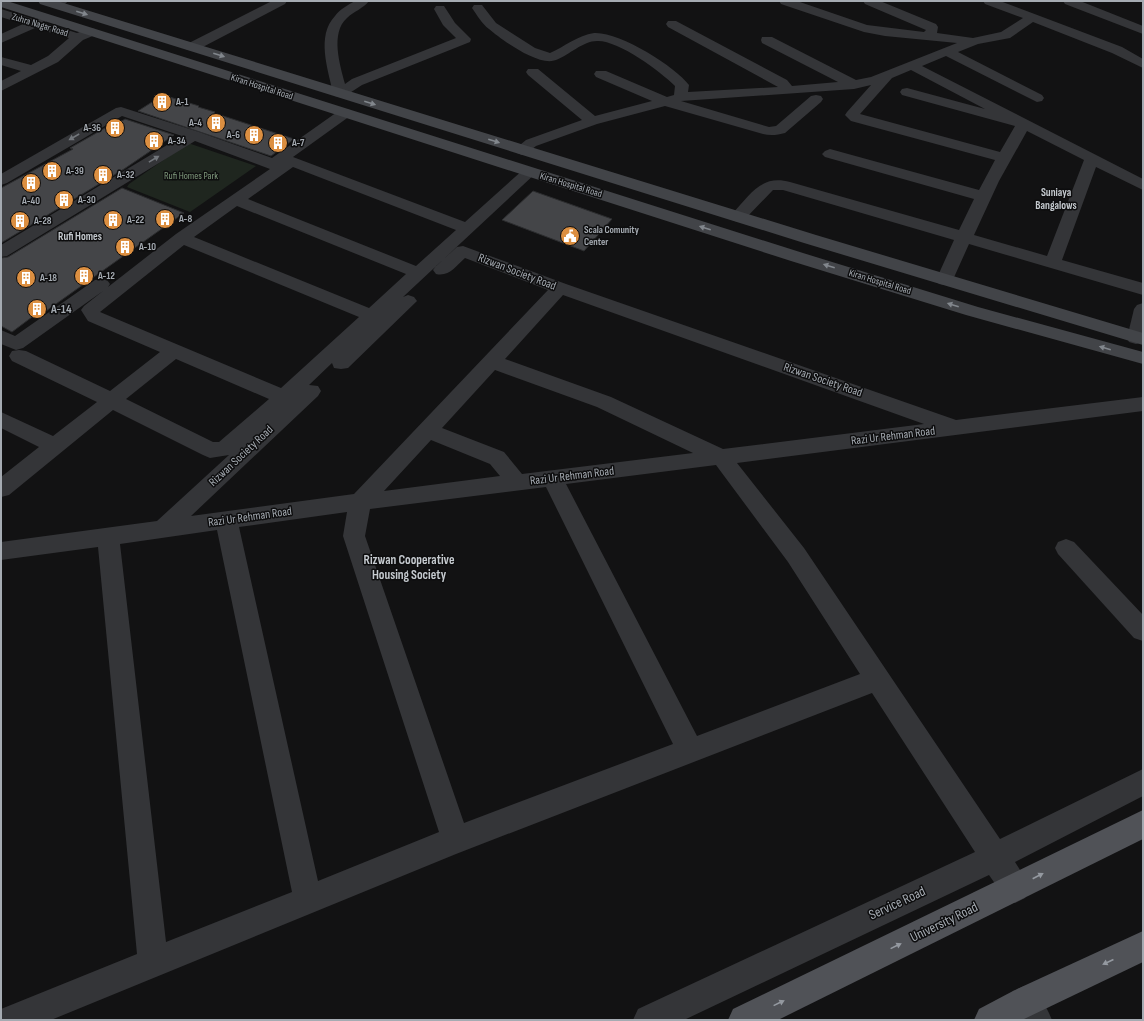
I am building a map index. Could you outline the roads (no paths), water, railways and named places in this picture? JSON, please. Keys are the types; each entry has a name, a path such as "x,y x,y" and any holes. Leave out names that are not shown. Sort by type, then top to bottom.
{"main road":[{"name":"Kiran Hospital Road","path":"54,2 192,47 522,150 1139,339"},
{"name":"Kiran Hospital Road","path":"1,4 40,21 345,113 972,311 1143,358"},
{"path":"972,311 981,291"},
{"name":"University Road","path":"744,1020 1143,824"},
{"path":"990,1020 1030,1011 1143,946"}],"street":[{"path":"192,47 280,1"},
{"path":"363,1 336,22 331,33 333,57 340,93 357,82 465,39 454,30 444,18 440,9"},
{"path":"785,1 864,28 975,41"},
{"path":"870,1 932,27 932,31 928,36"},
{"path":"989,1 1117,50 1143,64"},
{"path":"1069,1 1104,13 1143,30"},
{"path":"1089,1 1104,13"},
{"path":"478,8 492,26 530,51 550,58 569,50 573,44 594,37 606,37 645,56 666,70 682,85 681,96"},
{"name":"Zuhra Nagar Road","path":"1,13 40,21"},
{"path":"522,150 531,143 592,121 681,96 706,96 789,90 854,84 875,80 946,50 975,41 1004,35 1033,17"},
{"path":"1,39 40,21"},
{"path":"672,24 782,83 789,90"},
{"path":"1,87 53,59 84,34"},
{"path":"767,40 854,84"},
{"path":"1117,50 1136,41"},
{"path":"946,50 1037,98"},
{"path":"1,61 33,70"},
{"path":"911,65 1143,185"},
{"path":"533,72 592,121"},
{"path":"601,74 665,101 768,131 780,130 816,99"},
{"path":"888,74 852,115 856,118 1003,158"},
{"path":"907,92 1024,124"},
{"path":"1,180 120,111 194,135 273,164"},
{"path":"345,113 12,346 111,400 210,450 215,451 224,449 284,397 371,315 529,172"},
{"path":"945,280 983,196 1003,158 1024,124"},
{"path":"1,252 194,135"},
{"path":"830,154 983,196"},
{"path":"1053,262 1092,158"},
{"path":"284,397 94,317 90,310 182,238 290,161 467,228"},
{"path":"738,217 767,187 775,184 784,185 1143,289"},
{"path":"236,200 419,273"},
{"path":"182,238 371,315"},
{"name":"Rizwan Society Road","path":"162,528 463,251 560,288 958,428"},
{"path":"456,840 354,536 360,502 560,288"},
{"path":"1139,339 1143,309"},
{"path":"1,489 175,350"},
{"path":"491,361 604,402 721,457 796,555 1015,888"},
{"name":"Razi Ur Rehman Road","path":"1,551 360,502 1143,404"},
{"path":"1,419 54,446"},
{"path":"427,430 497,458 517,482"},
{"path":"552,478 690,750"},
{"path":"226,520 308,900"},
{"path":"108,536 153,963"},
{"path":"1066,548 1143,632"},
{"path":"12,1020 456,840 878,679"},
{"name":"Service Road","path":"649,1020 995,857 1143,782"}],"place":[{"name":"A-1","path":"162,102"},
{"name":"A-4","path":"216,123"},
{"name":"A-36","path":"115,128"},
{"name":"A-6","path":"254,135"},
{"name":"A-34","path":"154,141"},
{"name":"A-7","path":"278,143"},
{"name":"A-39","path":"52,171"},
{"name":"A-32","path":"103,175"},
{"name":"A-40","path":"31,183"},
{"name":"A-30","path":"64,200"},
{"name":"A-8","path":"165,219"},
{"name":"A-22","path":"113,220"},
{"name":"A-28","path":"20,221"},
{"name":"Scala Comunity Center","path":"570,236"},
{"name":"A-10","path":"125,247"},
{"name":"A-12","path":"84,276"},
{"name":"A-18","path":"26,278"},
{"name":"A-14","path":"37,309"}],"district":[{"name":"Suniaya Bangalows","path":"1056,198"},
{"name":"Rufi Homes","path":"80,236"},
{"name":"Rizwan Cooperative Housing Society","path":"409,568"}],"park label":[{"name":"Rufi Homes Park","path":"191,176"}]}
